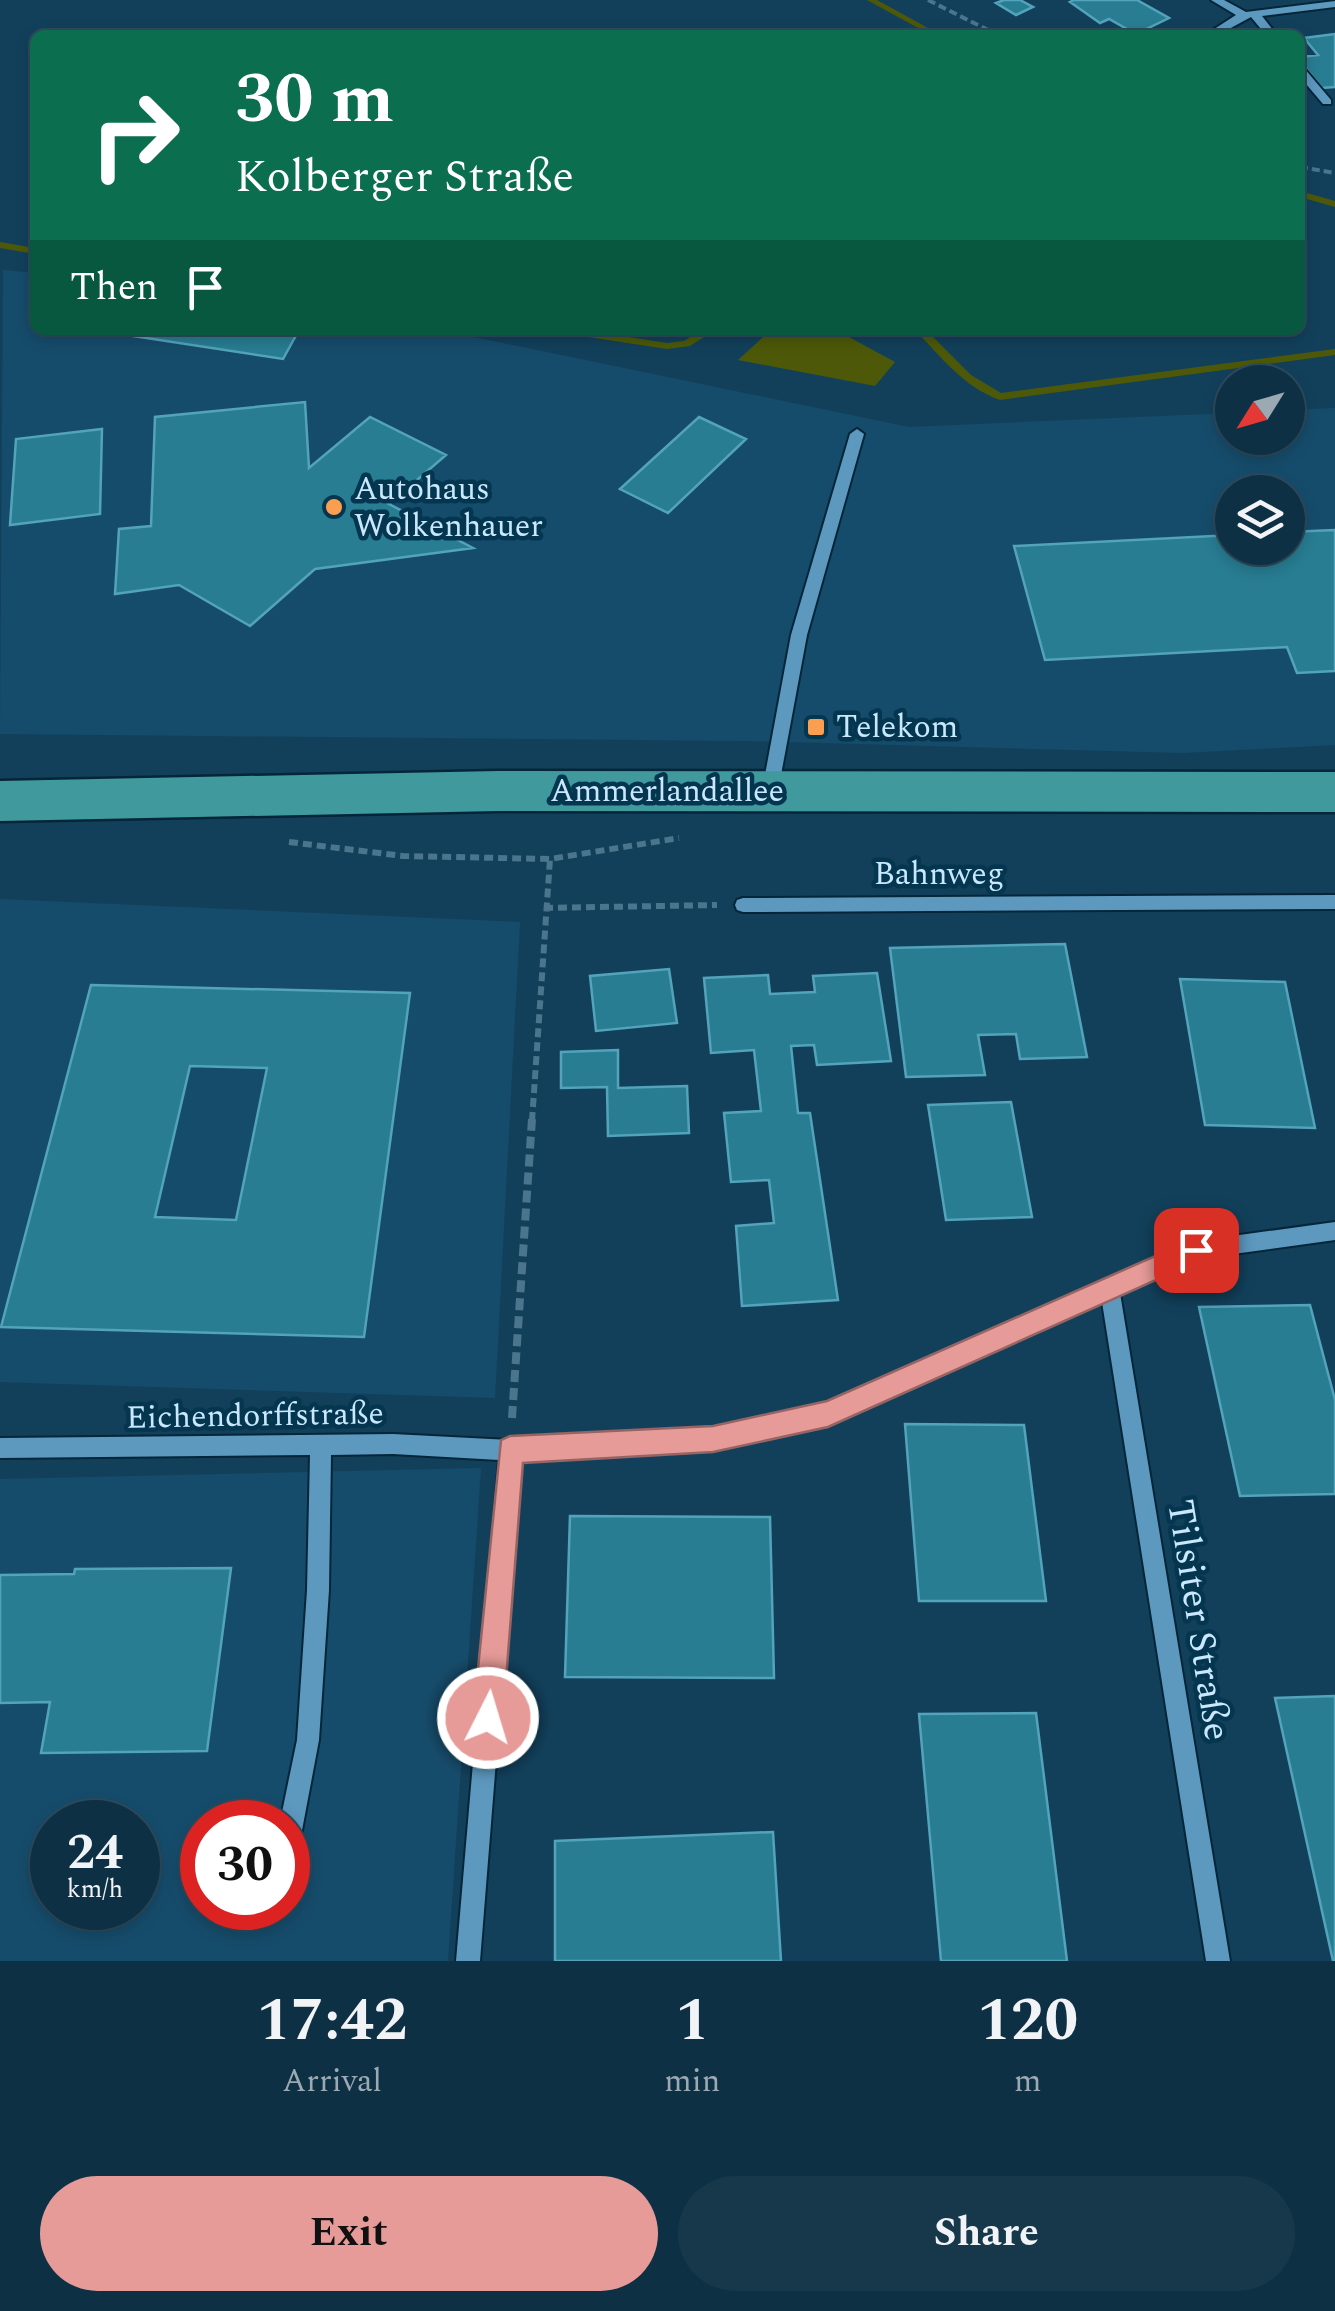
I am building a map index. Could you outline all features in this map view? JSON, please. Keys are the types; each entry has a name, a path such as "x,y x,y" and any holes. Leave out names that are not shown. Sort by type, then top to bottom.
{"main road":[{"name":"Ammerlandallee","path":"0,800 498,791 1335,792"}],"street":[{"path":"1216,0 1249,14 1267,30"},
{"path":"1219,30 1249,14 1335,4"},
{"path":"1305,76 1327,102"},
{"path":"770,791 799,634 858,434"},
{"name":"Bahnweg","path":"744,905 1335,902"},
{"name":"Eichendorffstraße","path":"0,1448 393,1444 510,1450 713,1439 828,1414 1196,1250 1335,1231"},
{"name":"Tilsiter Straße","path":"1110,1290 1218,1961"},
{"path":"296,1800 308,1740 318,1590 321,1446"},
{"path":"468,1961 510,1450"}],"path":[{"path":"928,0 988,30"},
{"path":"1305,167 1335,174"},
{"path":"510,1450 550,858"},
{"path":"544,908 744,905"}],"shaded area":[{"path":"3,270 30,273 30,335 464,335 909,427 1215,414 1215,455 1305,455 1305,409 1335,408 1335,745 1183,753 749,741 0,734"},
{"path":"766,335 845,335 895,362 875,386 738,360"},
{"path":"0,899 520,922 495,1398 0,1382"},
{"path":"481,1468 448,1961 0,1961 0,1479"}],"building":[{"path":"1020,0 1033,7 1016,15 996,3"},
{"path":"1137,0 1169,18 1144,30 1129,30 1109,19 1100,23 1070,2"},
{"path":"1335,34 1335,87 1322,88 1305,67 1305,56 1318,55 1305,38"},
{"path":"127,335 296,335 283,359"},
{"path":"305,402 309,468 370,417 446,455 389,504 473,548 315,569 250,626 179,585 115,594 119,529 151,526 155,417"},
{"path":"699,417 746,439 668,513 620,489"},
{"path":"102,429 100,514 10,525 16,439"},
{"path":"1335,530 1335,671 1297,673 1287,647 1045,660 1014,546 1215,536 1215,565 1305,565 1305,531"},
{"path":"1065,944 1087,1057 1020,1059 1016,1034 978,1035 985,1075 906,1077 890,948"},
{"path":"669,969 677,1023 596,1031 590,976"},
{"path":"877,973 891,1061 817,1065 814,1045 791,1046 798,1113 810,1113 838,1300 742,1306 736,1226 774,1223 769,1180 731,1182 724,1113 761,1111 754,1050 711,1053 704,978 768,975 770,994 815,992 813,976"},
{"path":"1180,979 1285,982 1315,1128 1205,1125"},
{"path":"91,985 410,993 364,1337 1,1327","holes":["190,1066 267,1068 236,1220 155,1217"]},
{"path":"618,1050 618,1088 687,1086 689,1133 608,1136 607,1087 561,1088 561,1052"},
{"path":"1011,1102 1032,1217 946,1220 928,1105"},
{"path":"1310,1305 1335,1400 1335,1494 1240,1496 1199,1307"},
{"path":"905,1424 1024,1425 1046,1601 919,1601"},
{"path":"570,1516 770,1517 774,1678 565,1677"},
{"path":"231,1568 207,1751 41,1753 50,1702 0,1703 0,1575 74,1574 75,1569"},
{"path":"1335,1696 1335,1961 1333,1961 1275,1698"},
{"path":"1036,1713 1067,1961 941,1961 919,1714"},
{"path":"773,1832 781,1961 555,1961 555,1841"}],"waterway":[{"path":"871,0 928,30"},
{"path":"1305,195 1335,204"},
{"path":"0,245 30,250"},
{"path":"595,335 667,346 686,344 701,335"},
{"path":"925,335 968,377 1000,397 1335,352"}],"place":[{"name":"Autohaus Wolkenhauer","path":"334,507"},
{"name":"Telekom","path":"816,727"}],"route":[{"path":"488,1718 510,1450 713,1439 828,1414 1196,1250"}]}
